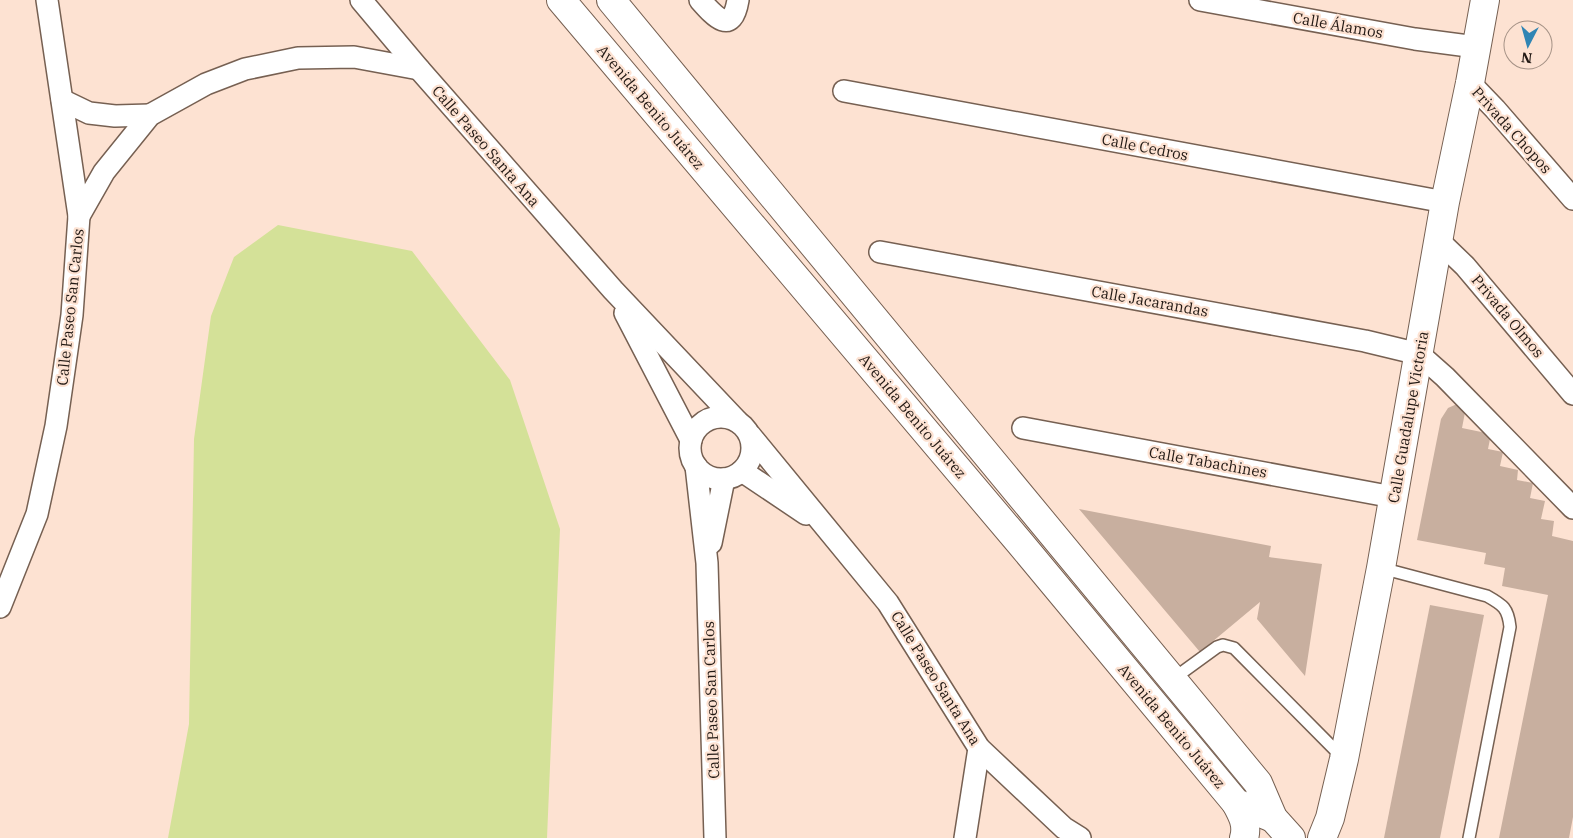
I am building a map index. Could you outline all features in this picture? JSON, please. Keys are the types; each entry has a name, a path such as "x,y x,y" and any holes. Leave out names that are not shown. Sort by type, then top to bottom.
{"main road":[{"name":"Avenida Benito Juárez","path":"560,0 1020,543 1236,803 1273,818"},
{"name":"Avenida Benito Juárez","path":"611,0 1258,783 1273,818 1291,838"},
{"name":"Calle Guadalupe Victoria","path":"1321,836 1330,818 1344,759 1381,568 1445,202 1485,0"},
{"path":"1236,803 1244,818 1246,833 1244,838"}],"street":[{"name":"Calle Paseo San Carlos","path":"0,607 37,514 56,426 72,315 79,216 47,0"},
{"name":"Calle Paseo Santa Ana","path":"361,0 418,69 613,290 744,428 888,602 978,748 1064,828 1080,838"},
{"path":"700,0 716,18 723,20 733,16 738,0"},
{"name":"Calle Álamos","path":"1200,0 1415,39 1476,47"},
{"path":"79,216 104,172 150,115 206,84 245,69 298,58 354,57 418,69"},
{"name":"Privada Chopos","path":"1470,83 1496,109 1573,199"},
{"name":"Calle Cedros","path":"844,91 1445,202"},
{"path":"62,100 89,113 115,116 150,115"},
{"name":"Privada Olmos","path":"1439,241 1465,266 1573,394"},
{"name":"Calle Jacarandas","path":"880,252 1365,341 1419,354"},
{"name":"Calle Paseo Santa Ana","path":"613,290 691,440"},
{"path":"1419,354 1445,376 1573,508"},
{"path":"715,417 726,417 744,428 752,445 752,454 748,464 733,475 708,476 696,466 691,458 691,440 696,429 704,421 715,417"},
{"name":"Calle Tabachines","path":"1023,428 1393,497"},
{"name":"Calle Paseo San Carlos","path":"696,466 707,562 715,838"},
{"name":"Calle Paseo San Carlos","path":"707,562 733,475"},
{"name":"Calle Paseo Santa Ana","path":"733,475 826,527"},
{"path":"965,838 978,748"}],"lane":[{"path":"1381,568 1487,596 1502,605 1509,614 1510,627 1469,838"},
{"path":"1172,679 1217,647 1228,646 1234,648 1344,759"}],"green space":[{"path":"278,225 412,251 510,380 560,529 547,838 168,838 189,724 194,439 211,316 234,257"}],"building":[{"path":"1467,402 1462,428 1491,434 1488,449 1503,452 1500,466 1518,470 1517,480 1533,483 1530,498 1545,501 1541,519 1554,521 1552,536 1573,541 1573,817 1569,838 1499,838 1548,595 1502,586 1505,568 1484,564 1486,553 1417,540 1441,419 1448,408"},
{"path":"1079,509 1271,546 1269,557 1322,564 1305,676 1257,619 1260,602 1200,652"},
{"path":"1430,605 1484,615 1440,838 1384,838"}]}
